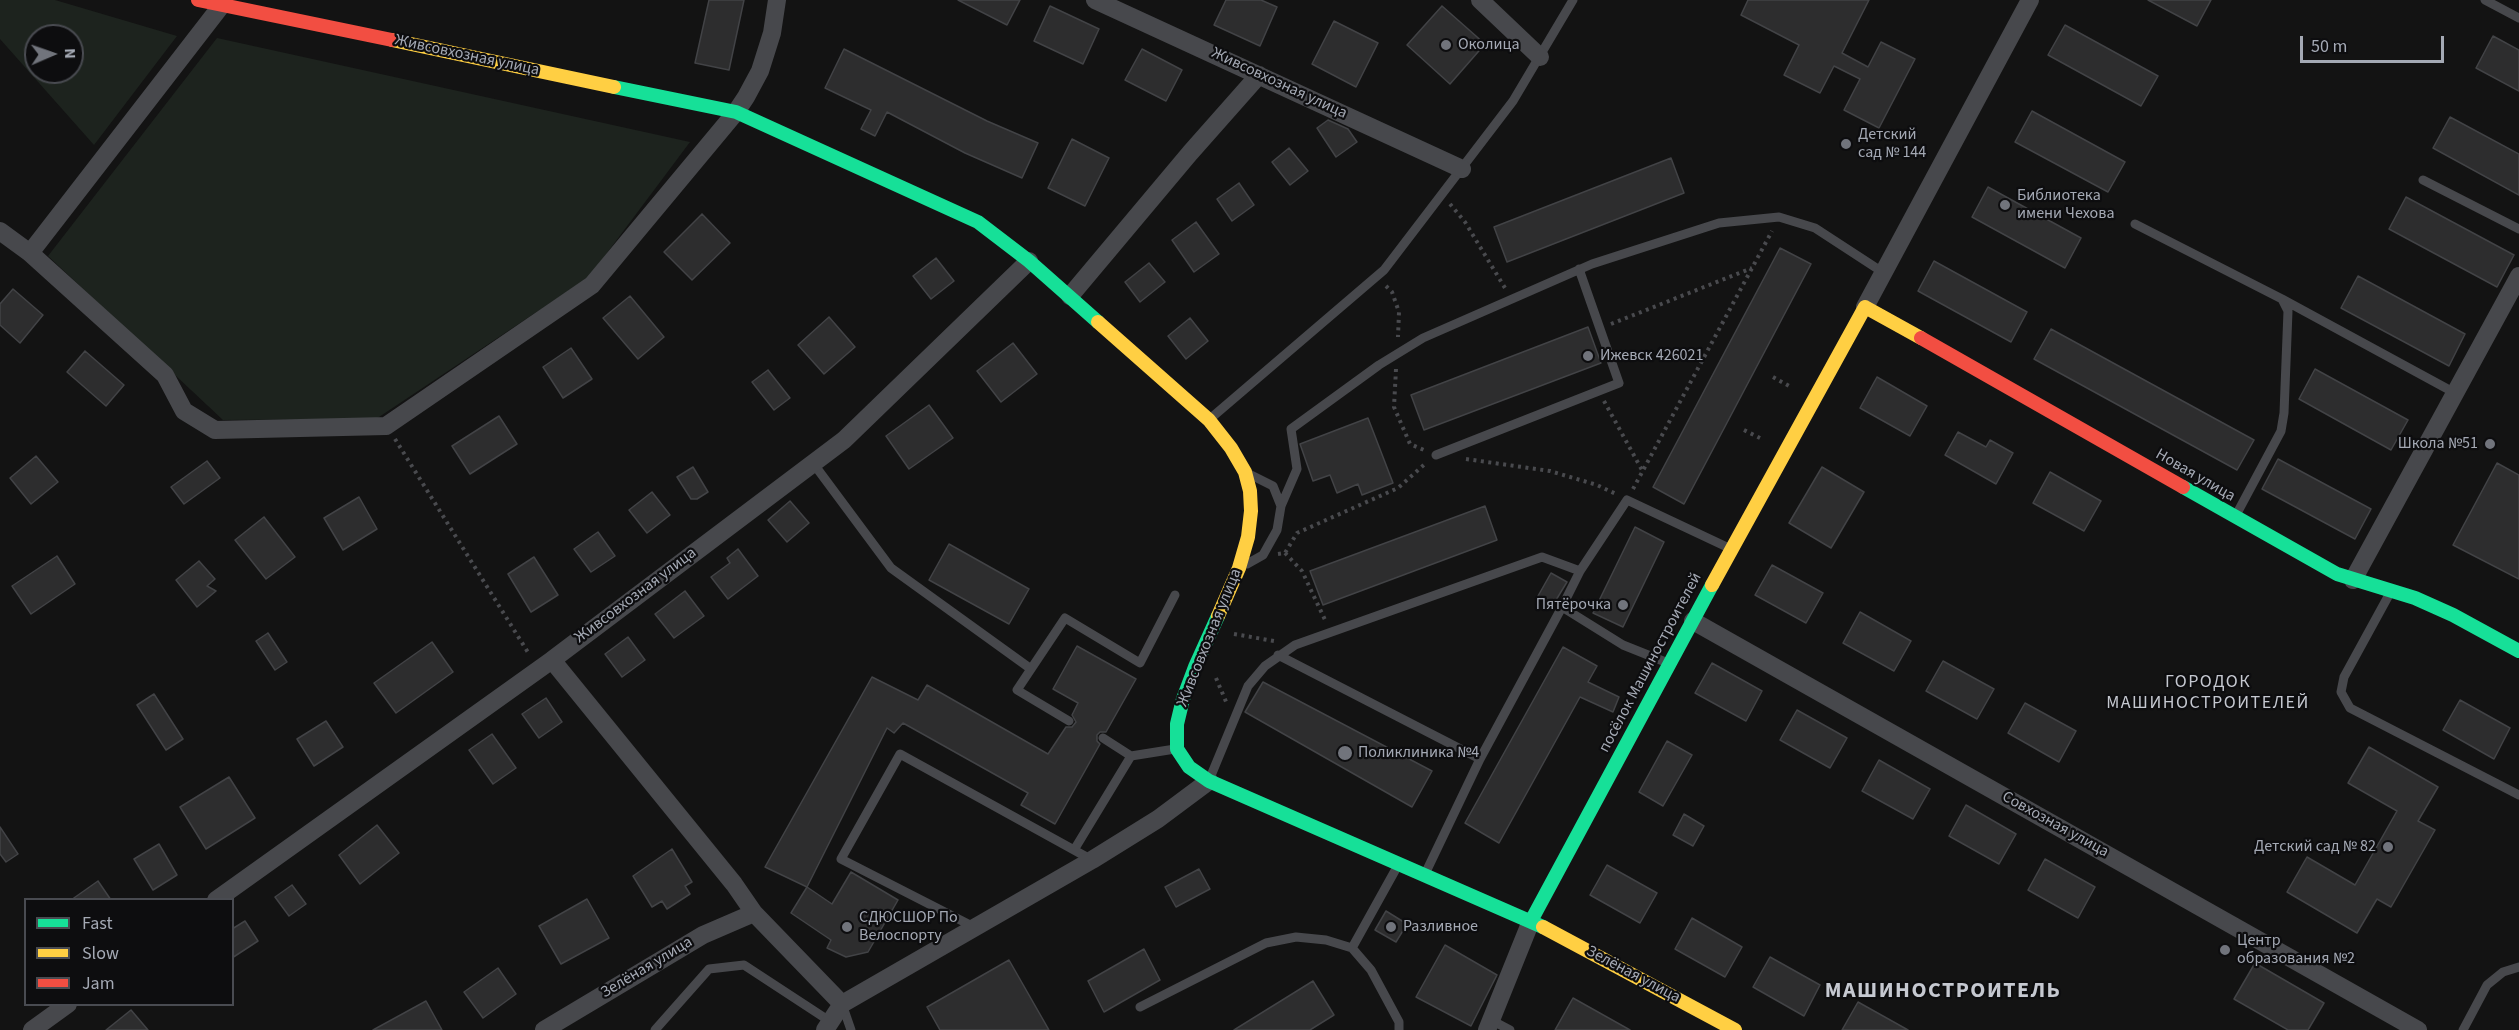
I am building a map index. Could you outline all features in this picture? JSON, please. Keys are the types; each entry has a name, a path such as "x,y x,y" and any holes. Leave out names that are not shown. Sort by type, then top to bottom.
{"street":[{"name":"Живсовхозная улица","path":"198,0 221,6 242,5 736,112 978,222 1029,261 1209,420 1231,448 1245,472 1250,491 1251,511 1248,537 1239,568 1183,699 1178,724 1177,749"},
{"path":"0,231 30,253 165,375 184,411 214,430 386,426 592,285 736,112 760,71 772,33 777,0"},
{"name":"Живсовхозная улица","path":"1095,0 1462,169"},
{"path":"1480,0 1540,57"},
{"path":"1865,307 2030,0"},
{"path":"30,253 221,6"},
{"path":"1070,297 1190,153 1259,75"},
{"name":"Живсовхозная улица","path":"219,898 545,665 844,440 1029,261"},
{"path":"2353,580 2519,276"},
{"name":"посёлок Машиностроителей","path":"1531,921 1800,422 1865,307"},
{"name":"Новая улица","path":"1865,307 2337,574 2415,598 2453,615 2519,651"},
{"name":"Совхозная улица","path":"1693,621 2418,1030"},
{"path":"545,665 734,884 754,913 842,1004"},
{"path":"1177,749 1189,767 1209,781 1531,921 1490,1025"},
{"path":"828,1026 842,1004 1092,860 1158,819 1209,781"},
{"name":"Зелёная улица","path":"544,1030 703,935 754,913"},
{"name":"Зелёная улица","path":"1531,921 1735,1030"},
{"path":"32,1030 67,1006"}],"lane":[{"path":"1209,420 1384,270 1513,101 1573,0"},
{"path":"2485,0 2519,18"},
{"path":"2423,180 2519,229"},
{"path":"1239,568 1263,555 1277,530 1281,506 1297,469 1291,429 1397,354 1424,338 1579,269 1719,223 1779,217 1815,228 1884,273"},
{"path":"2135,224 2282,299 2455,393"},
{"path":"1436,455 1619,382 1579,269"},
{"path":"2235,518 2280,431 2284,413 2289,330 2288,311 2282,299"},
{"path":"813,464 891,568 1031,669"},
{"path":"1245,472 1273,486 1281,506"},
{"path":"1424,876 1480,759 1580,571 1627,500 1731,549"},
{"path":"1209,781 1248,686 1265,666 1295,645 1542,557 1580,571"},
{"path":"2391,591 2343,677 2341,692 2350,708 2519,795"},
{"path":"1070,721 1017,690 1065,618 1140,663 1175,595"},
{"path":"1562,607 1623,645 1670,663"},
{"path":"1278,655 1480,759"},
{"path":"1103,738 1131,756 1177,749"},
{"path":"974,927 841,859 900,754 1092,860"},
{"path":"1074,850 1131,756"},
{"path":"1352,948 1398,865"},
{"path":"1140,1007 1266,943 1296,937 1326,940 1352,948 1371,970 1399,1022 1399,1030"},
{"path":"655,1030 709,969 744,965 828,1026"},
{"path":"2463,1030 2487,985 2503,972 2519,967"},
{"path":"842,1004 851,1030"},
{"path":"1490,1025 1510,1030"}],"path":[{"path":"1455,209 1503,285 1514,297"},
{"path":"1388,288 1392,292 1399,312 1394,407 1410,444 1436,455 1550,471 1597,485 1627,500 1779,217"},
{"path":"1600,328 1752,267"},
{"path":"1773,377 1789,386"},
{"path":"1599,391 1642,471"},
{"path":"386,426 545,665"},
{"path":"1744,430 1760,438"},
{"path":"1285,553 1297,533 1398,488 1436,455"},
{"path":"1263,555 1285,553"},
{"path":"1285,553 1302,571 1331,632"},
{"path":"1230,633 1295,645"},
{"path":"1214,673 1233,718"}],"shaded area":[{"path":"0,0 55,0 177,36 94,145 40,84 84,84 84,24 24,24 24,66 0,39"},
{"path":"217,38 690,142 589,277 376,419 223,420 48,256"}],"building":[{"path":"709,0 744,0 729,70 695,63"},
{"path":"958,0 1020,0 1007,25"},
{"path":"1226,0 1261,0 1277,7 1260,46 1214,25"},
{"path":"1748,0 1869,0 1842,53 1868,67 1881,42 1915,59 1879,128 1844,110 1860,79 1834,66 1820,93 1784,75 1799,45 1741,15"},
{"path":"2148,0 2211,0 2197,26"},
{"path":"1050,6 1099,29 1083,64 1034,41"},
{"name":"Околица","path":"1442,6 1485,44 1450,84 1407,45"},
{"path":"1334,21 1378,43 1356,87 1312,64"},
{"path":"2065,25 2158,76 2141,106 2048,55"},
{"path":"2493,36 2519,50 2519,91 2476,68"},
{"path":"844,49 987,121 1038,143 1022,178 965,153 887,112 875,136 861,129 871,110 825,88"},
{"path":"1142,49 1182,70 1166,101 1125,80"},
{"path":"2032,111 2125,162 2108,192 2015,142"},
{"path":"2450,117 2519,154 2519,195 2433,148"},
{"path":"1328,120 1348,129 1357,142 1336,157 1317,128"},
{"path":"1072,139 1109,158 1085,206 1048,188"},
{"path":"1289,148 1308,171 1290,185 1272,162"},
{"path":"1671,158 1684,193 1507,262 1494,227"},
{"path":"1239,183 1254,205 1232,221 1217,199"},
{"path":"1988,187 2081,238 2065,268 1972,217"},
{"path":"2406,197 2514,255 2497,287 2389,229"},
{"path":"702,214 730,243 692,280 664,252"},
{"path":"1196,222 1219,254 1194,272 1172,240"},
{"path":"1780,248 1811,264 1684,504 1653,487"},
{"path":"936,258 954,281 931,299 913,276"},
{"path":"1934,261 2027,312 2011,342 1918,291"},
{"path":"1149,263 1165,282 1140,302 1125,282"},
{"path":"2358,276 2465,334 2449,366 2341,308"},
{"path":"13,289 43,315 20,343 0,325 0,304"},
{"path":"630,296 664,337 638,359 603,318"},
{"path":"829,317 855,347 824,374 798,345"},
{"path":"1190,318 1208,341 1186,359 1168,336"},
{"path":"1588,327 1601,363 1424,430 1411,395"},
{"path":"2051,329 2254,440 2237,470 2034,359"},
{"path":"1013,343 1037,374 1001,402 977,371"},
{"path":"571,348 592,379 563,398 543,367"},
{"path":"85,351 124,385 106,406 67,372"},
{"path":"2315,369 2408,420 2391,450 2299,399"},
{"path":"768,370 790,398 774,410 752,382"},
{"path":"1877,377 1927,406 1910,436 1860,408"},
{"path":"929,405 953,438 909,469 886,436"},
{"path":"499,416 517,444 470,474 452,446"},
{"path":"1368,418 1393,483 1362,495 1358,484 1337,493 1330,475 1313,481 1300,444"},
{"path":"1958,432 1986,447 1990,440 2013,453 1996,484 1945,455"},
{"path":"36,456 58,482 31,504 10,478"},
{"path":"2278,459 2371,509 2355,539 2262,489"},
{"path":"207,461 220,478 184,504 171,487"},
{"path":"2497,463 2519,475 2519,579 2453,545"},
{"path":"693,467 708,492 697,499 691,499 677,477"},
{"path":"1822,467 1864,492 1831,548 1789,523"},
{"path":"2050,472 2101,501 2084,531 2033,503"},
{"path":"652,492 670,515 647,533 629,510"},
{"path":"359,497 377,529 343,550 324,518"},
{"path":"790,501 809,523 787,542 768,520"},
{"path":"1485,506 1497,540 1323,605 1310,571"},
{"path":"264,517 295,557 266,579 235,540"},
{"path":"1635,527 1664,542 1623,627 1593,613"},
{"path":"598,532 615,556 591,572 574,549"},
{"path":"949,544 1029,589 1009,624 929,580"},
{"path":"738,549 758,576 728,599 711,577 730,563 727,558"},
{"path":"57,556 75,584 31,614 12,586"},
{"path":"534,557 558,595 531,612 508,574"},
{"path":"199,561 215,579 207,586 216,591 197,607 176,580"},
{"path":"1772,565 1823,593 1806,623 1755,595"},
{"path":"1551,573 1567,582 1553,605 1538,596"},
{"path":"685,591 704,616 674,638 655,614"},
{"path":"1860,612 1911,641 1894,671 1843,643"},
{"path":"268,633 287,662 275,670 256,641"},
{"path":"628,637 645,660 622,677 605,654"},
{"path":"432,642 453,672 396,713 374,683"},
{"path":"1077,646 1136,679 1106,732 1100,732 1097,735 1097,741 1100,744 1055,824 1021,805 1028,793 903,723 894,733 887,728 807,887 765,867 872,677 918,700 927,685 1048,754 1066,727 1072,727 1076,722 1072,715 1078,703 1053,689"},
{"path":"1563,647 1597,666 1588,682 1619,697 1613,712 1580,697 1499,843 1465,823"},
{"path":"1943,661 1994,689 1977,719 1926,691"},
{"path":"1712,663 1762,691 1746,721 1695,693"},
{"path":"1263,682 1432,771 1412,807 1245,712"},
{"path":"154,694 183,739 166,750 137,705"},
{"path":"546,698 562,722 539,738 522,714"},
{"path":"2460,700 2510,728 2494,759 2443,730"},
{"path":"2025,703 2076,731 2059,762 2008,733"},
{"path":"1797,710 1847,738 1830,768 1780,740"},
{"path":"326,721 343,747 314,766 297,739"},
{"path":"492,734 516,768 493,784 469,750"},
{"path":"1667,741 1692,755 1663,806 1639,792"},
{"path":"2369,747 2438,787 2418,821 2435,830 2391,907 2377,899 2357,933 2287,892 2307,857 2355,885 2397,811 2348,783"},
{"path":"1879,760 1930,789 1913,819 1862,791"},
{"path":"229,777 255,818 206,849 180,807"},
{"path":"1966,805 2016,834 1999,864 1949,836"},
{"path":"1684,814 1704,826 1693,846 1673,835"},
{"path":"377,825 399,853 360,884 339,855"},
{"path":"0,827 18,854 6,862 0,854"},
{"path":"159,844 177,875 153,890 134,859"},
{"path":"672,849 692,882 685,886 690,894 667,909 662,901 652,907 633,876"},
{"path":"2045,859 2095,887 2078,918 2028,890"},
{"path":"1607,865 1657,893 1640,923 1590,895"},
{"path":"1199,869 1210,889 1176,907 1165,887"},
{"name":"СДЮСШОР По Велоспорту","path":"851,872 898,900 868,952 846,957 827,948 831,940 791,913 807,887 832,904"},
{"path":"98,881 110,898 74,898"},
{"path":"292,885 306,904 289,916 275,897"},
{"path":"587,899 609,938 561,964 539,926"},
{"name":"Разливное","path":"1386,911 1407,924 1396,942 1375,930"},
{"path":"1692,918 1742,947 1725,977 1675,949"},
{"path":"245,921 258,941 234,957 234,928"},
{"path":"1445,945 1497,975 1471,1026 1416,997"},
{"path":"1144,949 1160,980 1104,1012 1088,981"},
{"path":"1770,957 1820,985 1804,1016 1753,987"},
{"path":"1009,960 1049,1030 940,1030 927,1007"},
{"path":"2255,963 2324,1003 2308,1030 2288,1030 2234,999"},
{"path":"498,968 516,994 483,1018 464,992"},
{"path":"1313,981 1334,1015 1310,1030 1234,1030"},
{"path":"1573,998 1630,1030 1555,1030"},
{"path":"426,1001 442,1030 373,1030"},
{"path":"1858,1002 1908,1030 1842,1030"},
{"path":"131,1010 148,1030 106,1030"}],"traffic: fast":[{"path":"614,87 736,112 978,222 1029,261 1098,322"},
{"path":"2183,487 2337,574 2415,598 2453,615 2519,651"},
{"path":"1531,921 1712,585"},
{"path":"1218,616 1195,667 1183,699 1177,724 1177,749 1189,767 1209,781 1543,927"}],"traffic: slow":[{"path":"392,40 614,87"},
{"path":"1712,585 1865,307 1921,338"},
{"path":"1098,322 1209,420 1231,448 1245,472 1250,491 1251,511 1248,537 1239,568 1218,616"},
{"path":"1543,927 1735,1030"}],"traffic: jam":[{"path":"198,0 392,40"},
{"path":"1921,338 2183,487"}],"place":[{"name":"Околица","path":"1446,45"},
{"name":"Детский сад № 144","path":"1846,144"},
{"name":"Библиотека имени Чехова","path":"2005,205"},
{"name":"Ижевск 426021","path":"1588,356"},
{"name":"Школа №51","path":"2490,444"},
{"name":"Пятёрочка","path":"1623,605"},
{"name":"Поликлиника №4","path":"1345,753"},
{"name":"Детский сад № 82","path":"2388,847"},
{"name":"СДЮСШОР По Велоспорту","path":"847,927"},
{"name":"Разливное","path":"1391,927"},
{"name":"Центр образования №2","path":"2225,950"}],"district":[{"name":"ГОРОДОК МАШИНОСТРОИТЕЛЕЙ","path":"2208,693"},
{"name":"МАШИНОСТРОИТЕЛЬ","path":"1943,992"}]}
